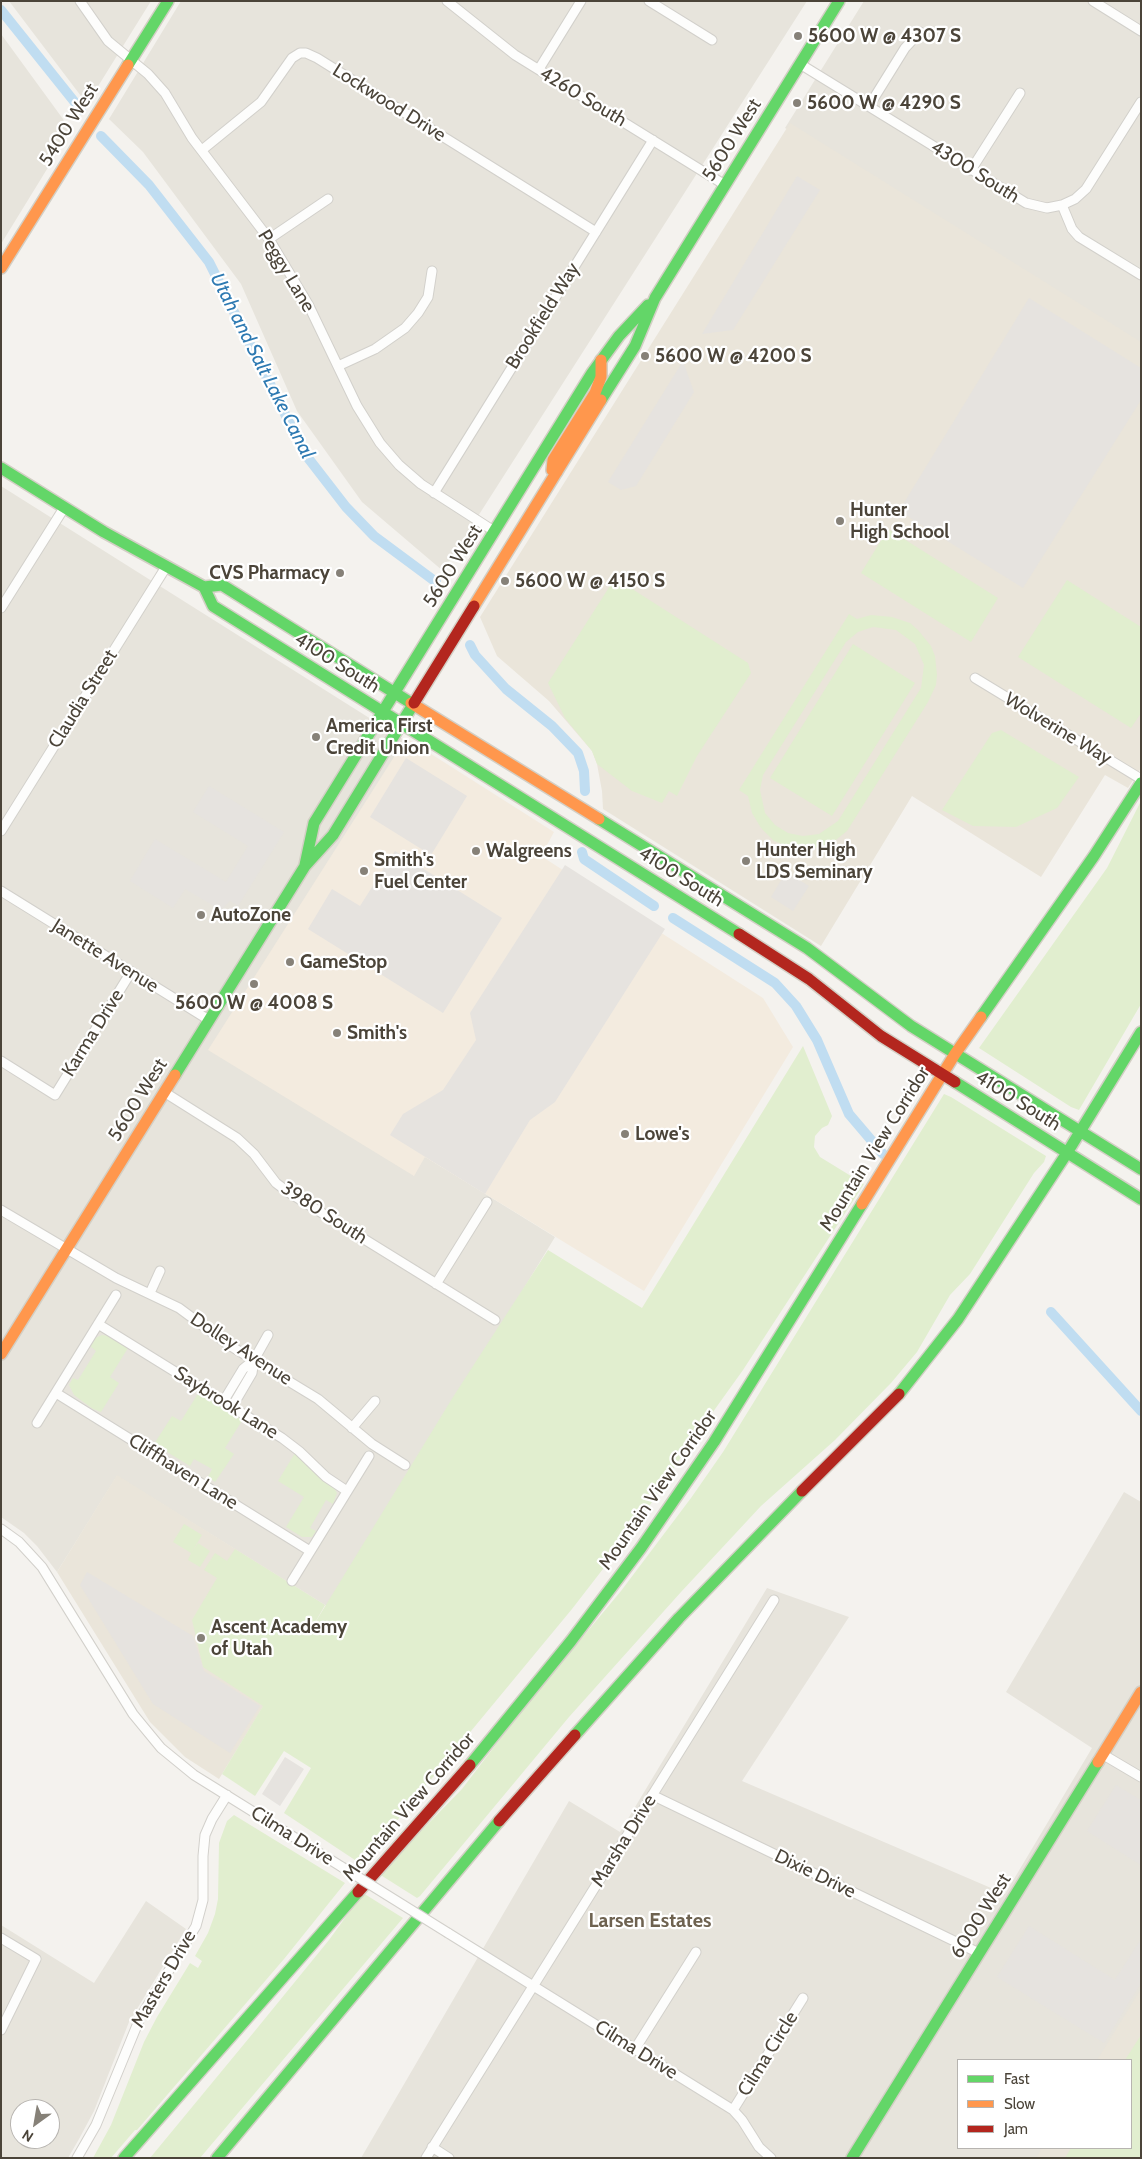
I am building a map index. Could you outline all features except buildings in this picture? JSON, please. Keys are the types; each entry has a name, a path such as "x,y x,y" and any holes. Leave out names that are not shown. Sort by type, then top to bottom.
{"main road":[{"name":"5400 West","path":"1,268 168,1"},
{"name":"5600 West","path":"1,1354 305,866 333,835 402,724 635,346 655,298 839,1"},
{"name":"5600 West","path":"305,866 314,823 394,693 602,360 619,336 655,298"},
{"path":"557,472 552,470 553,460 594,393 601,377 602,360"},
{"name":"4100 South","path":"1,468 64,508 204,587 222,585 807,948 880,1004 955,1054 1141,1169"},
{"name":"4100 South","path":"204,587 213,606 769,952 809,979 880,1036 1141,1199"},
{"name":"Mountain View Corridor","path":"124,2158 436,1804 513,1713 577,1634 646,1541 704,1456 955,1054 1094,856 1141,781"},
{"path":"216,2158 511,1807 679,1618 852,1439 899,1394 939,1344 987,1274 1081,1132 1141,1032"},
{"name":"6000 West","path":"852,2158 1141,1692"}],"street":[{"name":"Peggy Lane","path":"80,1 102,34 148,74 165,93 183,125 269,239 304,297 364,419 380,442 404,470 434,493 494,532"},
{"name":"4260 South","path":"448,1 510,52 725,185"},
{"path":"539,69 581,1"},
{"path":"649,1 712,40"},
{"path":"1093,1 1141,31"},
{"path":"869,106 905,48 920,32"},
{"name":"Lockwood Drive","path":"202,150 261,102 292,58 300,53 306,53 317,58 596,232"},
{"name":"4300 South","path":"800,64 971,170 1033,206 1047,208 1062,205"},
{"path":"971,170 1020,93"},
{"path":"1141,102 1086,189 1075,199 1062,205 1072,229 1079,237 1141,275"},
{"name":"Brookfield Way","path":"434,493 653,140"},
{"path":"269,239 328,199"},
{"path":"338,366 375,349 405,328 418,313 428,297 432,271"},
{"path":"1,608 64,508"},
{"name":"Claudia Street","path":"1,831 166,566"},
{"name":"Wolverine Way","path":"976,678 1141,781"},
{"name":"Janette Avenue","path":"1,892 209,1020"},
{"name":"Karma Drive","path":"1,1061 55,1095 131,972"},
{"name":"3980 South","path":"164,1092 237,1138 254,1154 271,1178 288,1192 495,1320"},
{"path":"436,1284 487,1202"},
{"name":"Dolley Avenue","path":"1,1210 122,1281 150,1293 185,1312 229,1345 308,1393 377,1448 405,1465"},
{"path":"150,1293 160,1271"},
{"path":"37,1422 116,1295"},
{"name":"Saybrook Lane","path":"98,1324 293,1446 326,1477 347,1491"},
{"path":"232,1407 252,1373 254,1360 268,1335"},
{"path":"223,1402 243,1368 254,1360"},
{"name":"Cliffhaven Lane","path":"56,1393 310,1551"},
{"path":"352,1428 375,1401"},
{"path":"292,1581 369,1456"},
{"name":"Cilma Drive","path":"1,1529 26,1549 46,1573 151,1738 182,1766 733,2110 742,2120 759,2147 771,2158"},
{"name":"Marsha Drive","path":"426,2158 774,1600"},
{"path":"1102,1754 1141,1777"},
{"name":"Masters Drive","path":"77,2158 96,2125 140,2018 196,1926 203,1900 203,1844 212,1819 227,1795"},
{"name":"Dixie Drive","path":"652,1795 979,1953"},
{"path":"1,1938 36,1959 1,2030"},
{"path":"635,2050 696,1952"},
{"name":"Cilma Circle","path":"733,2110 803,1998"},
{"path":"432,2147 449,2158"}],"shaded area":[{"path":"9,1 151,1 87,104"},
{"path":"181,1 807,1 443,571 362,502 297,411 241,284 143,152 109,119"},
{"path":"864,1 1141,1 1141,346 785,128"},
{"path":"1,34 71,130 1,244"},
{"name":"Hunter High School","path":"790,123 1141,342 1141,768 1128,788 1105,775 1041,877 912,796 821,946 603,809 597,764 592,751 549,701 497,656 480,617"},
{"path":"797,176 820,190 733,330 702,334"},
{"path":"1029,298 1141,368 1141,400 1023,588 899,511"},
{"path":"683,361 694,392 636,486 621,490 608,482"},
{"path":"1,486 417,748 413,1176 424,1156 555,1237 330,1608 117,1476 57,1572 37,1546 24,1533 1,1517"},
{"path":"406,738 554,832 541,856 763,998 793,1047 644,1291 425,1157 414,1176 208,1050"},
{"path":"406,758 467,796 431,855 370,817"},
{"path":"209,786 284,832 238,906 230,901 221,910 185,889 173,908 130,881 155,839 226,882 248,846 193,812"},
{"path":"395,851 502,918 443,1013 308,929 332,889 360,906"},
{"path":"565,865 665,929 555,1102 530,1120 485,1194 390,1135 403,1114 443,1090 476,1040 470,1013"},
{"path":"786,872 809,886 793,911 771,897"},
{"name":"Ascent Academy of Utah","path":"117,1475 325,1605 219,1779 185,1757 150,1722 57,1572"},
{"path":"1124,1492 1141,1502 1141,2158 361,2158 569,1801 620,1832 767,1588 849,1617 742,1781 1005,1894 1092,1748 1006,1692"},
{"path":"87,1572 193,1636 204,1671 260,1706 230,1753 153,1704 80,1585"},
{"path":"285,1757 304,1769 280,1806 262,1794"},
{"path":"1116,1785 1141,1800 1141,1865 1087,1831"},
{"path":"146,1901 186,1929 129,2022 94,2111 68,2158 1,2158 1,1925 94,1983"},
{"path":"1029,1926 1115,1980 1141,1939 1141,1983 1104,2043 997,1977"},
{"path":"1141,1989 1141,2158 1036,2158 1041,2149 1132,2149 1132,2059 1098,2059"}],"green space":[{"path":"888,529 998,598 971,642 861,573"},
{"path":"615,578 748,663 751,673 697,756 677,796 669,791 662,803 632,791 597,764 592,751 565,718 548,683"},
{"path":"1067,580 1141,627 1141,713 1131,728 1018,657"},
{"path":"849,614 857,619 871,615 892,617 910,623 918,630 931,646 935,656 936,685 928,702 847,831 832,843 806,850 774,841 761,828 752,813 748,796 739,790","holes":["873,627 896,630 915,644 924,665 921,688 838,821 819,834 803,836 788,833 775,825 765,813 760,790 763,775 846,642 858,632"]},
{"path":"853,644 915,683 832,816 770,778"},
{"path":"1001,730 1079,777 1057,808 1016,827 973,826 942,810 992,733"},
{"path":"1141,801 1141,1004 1079,1110 1071,1107 979,1048 1107,868"},
{"path":"803,1046 832,1116 828,1125 822,1128 815,1136 814,1147 820,1157 864,1184 743,1370 685,1451 637,1525 572,1609 361,1864 284,1813 311,1768 284,1751 255,1796 222,1774 263,1706 203,1667 192,1620 217,1578 204,1570 215,1553 227,1561 235,1549 325,1605 313,1626 453,1397 548,1250 642,1308"},
{"path":"944,1094 1046,1156 1044,1162 1034,1173 970,1274 950,1295 917,1352 891,1383 835,1440 761,1506 681,1592 569,1717 420,1896 417,1898 379,1874 462,1789 526,1705 621,1591 691,1498 723,1452"},
{"path":"102,1335 109,1336 128,1348 110,1377 119,1383 101,1412 93,1409 74,1395 69,1385 73,1378 78,1380 96,1351 90,1346 95,1338"},
{"path":"199,1392 243,1419 225,1448 234,1454 215,1482 208,1477 212,1469 194,1459 190,1466 154,1444 172,1416 181,1421"},
{"path":"295,1453 334,1488 337,1493 333,1504 326,1500 310,1528 316,1531 312,1537 302,1537 286,1527 304,1497 278,1481"},
{"path":"184,1524 202,1535 192,1552 198,1543 210,1551 200,1567 188,1560 191,1553 173,1542"},
{"path":"234,1815 345,1883 284,1959 137,2130 111,2158 93,2158 111,2125 144,2042 157,2017 190,1963 198,1968 202,1961 195,1956 208,1933 215,1914 218,1899 219,1843 227,1821"},
{"path":"363,1893 403,1918 200,2158 150,2158 329,1940"},
{"path":"1141,2035 1141,2158 1065,2158 1070,2149 1132,2149 1132,2059 1126,2059"}],"waterway":[{"name":"Utah and Salt Lake Canal","path":"1,10 81,110"},
{"name":"Utah and Salt Lake Canal","path":"101,136 149,185 209,262 305,454 346,507 374,536 436,582"},
{"name":"Utah and Salt Lake Canal","path":"470,645 475,655 506,689 552,726 578,753 584,771 585,791"},
{"name":"Utah and Salt Lake Canal","path":"582,852 584,859 654,906"},
{"name":"Utah and Salt Lake Canal","path":"673,918 775,983 796,1006 817,1040 849,1114 883,1154"},
{"name":"Utah and Salt Lake Canal","path":"1051,1312 1141,1411"}],"traffic: fast":[{"path":"128,65 168,1"},
{"path":"601,400 635,346 655,298 839,1"},
{"path":"305,865 314,823 592,373 619,336 648,305"},
{"path":"1,468 104,532 204,587 222,585 411,703"},
{"path":"204,587 213,606 739,934"},
{"path":"175,1075 305,866 333,835 414,703"},
{"path":"981,1017 1094,856 1141,783"},
{"path":"599,819 807,948 911,1026 1141,1169"},
{"path":"899,1394 958,1319 1067,1153 1141,1032"},
{"path":"955,1082 1141,1199"},
{"path":"470,1765 571,1641 641,1548 714,1442 862,1204"},
{"path":"575,1735 679,1618 802,1491"},
{"path":"852,2158 1098,1762"},
{"path":"217,2158 499,1821"},
{"path":"124,2158 358,1892"}],"traffic: slow":[{"path":"1,268 128,65"},
{"path":"557,472 552,470 553,460 595,393 601,377 601,360"},
{"path":"474,606 601,400"},
{"path":"411,703 599,819"},
{"path":"862,1204 955,1054 981,1017"},
{"path":"1,1354 175,1075"},
{"path":"1098,1762 1141,1692"}],"traffic: jam":[{"path":"414,703 474,606"},
{"path":"739,934 809,979 881,1036 955,1082"},
{"path":"802,1491 899,1394"},
{"path":"499,1821 575,1735"},
{"path":"358,1892 470,1765"}],"place":[{"name":"5600 W @ 4307 S","path":"798,36"},
{"name":"5600 W @ 4290 S","path":"797,103"},
{"name":"5600 W @ 4200 S","path":"645,356"},
{"name":"Hunter High School","path":"840,521"},
{"name":"CVS Pharmacy","path":"340,573"},
{"name":"5600 W @ 4150 S","path":"505,581"},
{"name":"America First Credit Union","path":"316,737"},
{"name":"Walgreens","path":"476,851"},
{"name":"Hunter High LDS Seminary","path":"746,861"},
{"name":"Smith's Fuel Center","path":"364,871"},
{"name":"AutoZone","path":"201,915"},
{"name":"GameStop","path":"290,962"},
{"name":"5600 W @ 4008 S","path":"254,984"},
{"name":"Smith's","path":"337,1033"},
{"name":"Lowe's","path":"625,1134"},
{"name":"Ascent Academy of Utah","path":"201,1638"}],"district":[{"name":"Larsen Estates","path":"650,1921"}]}
